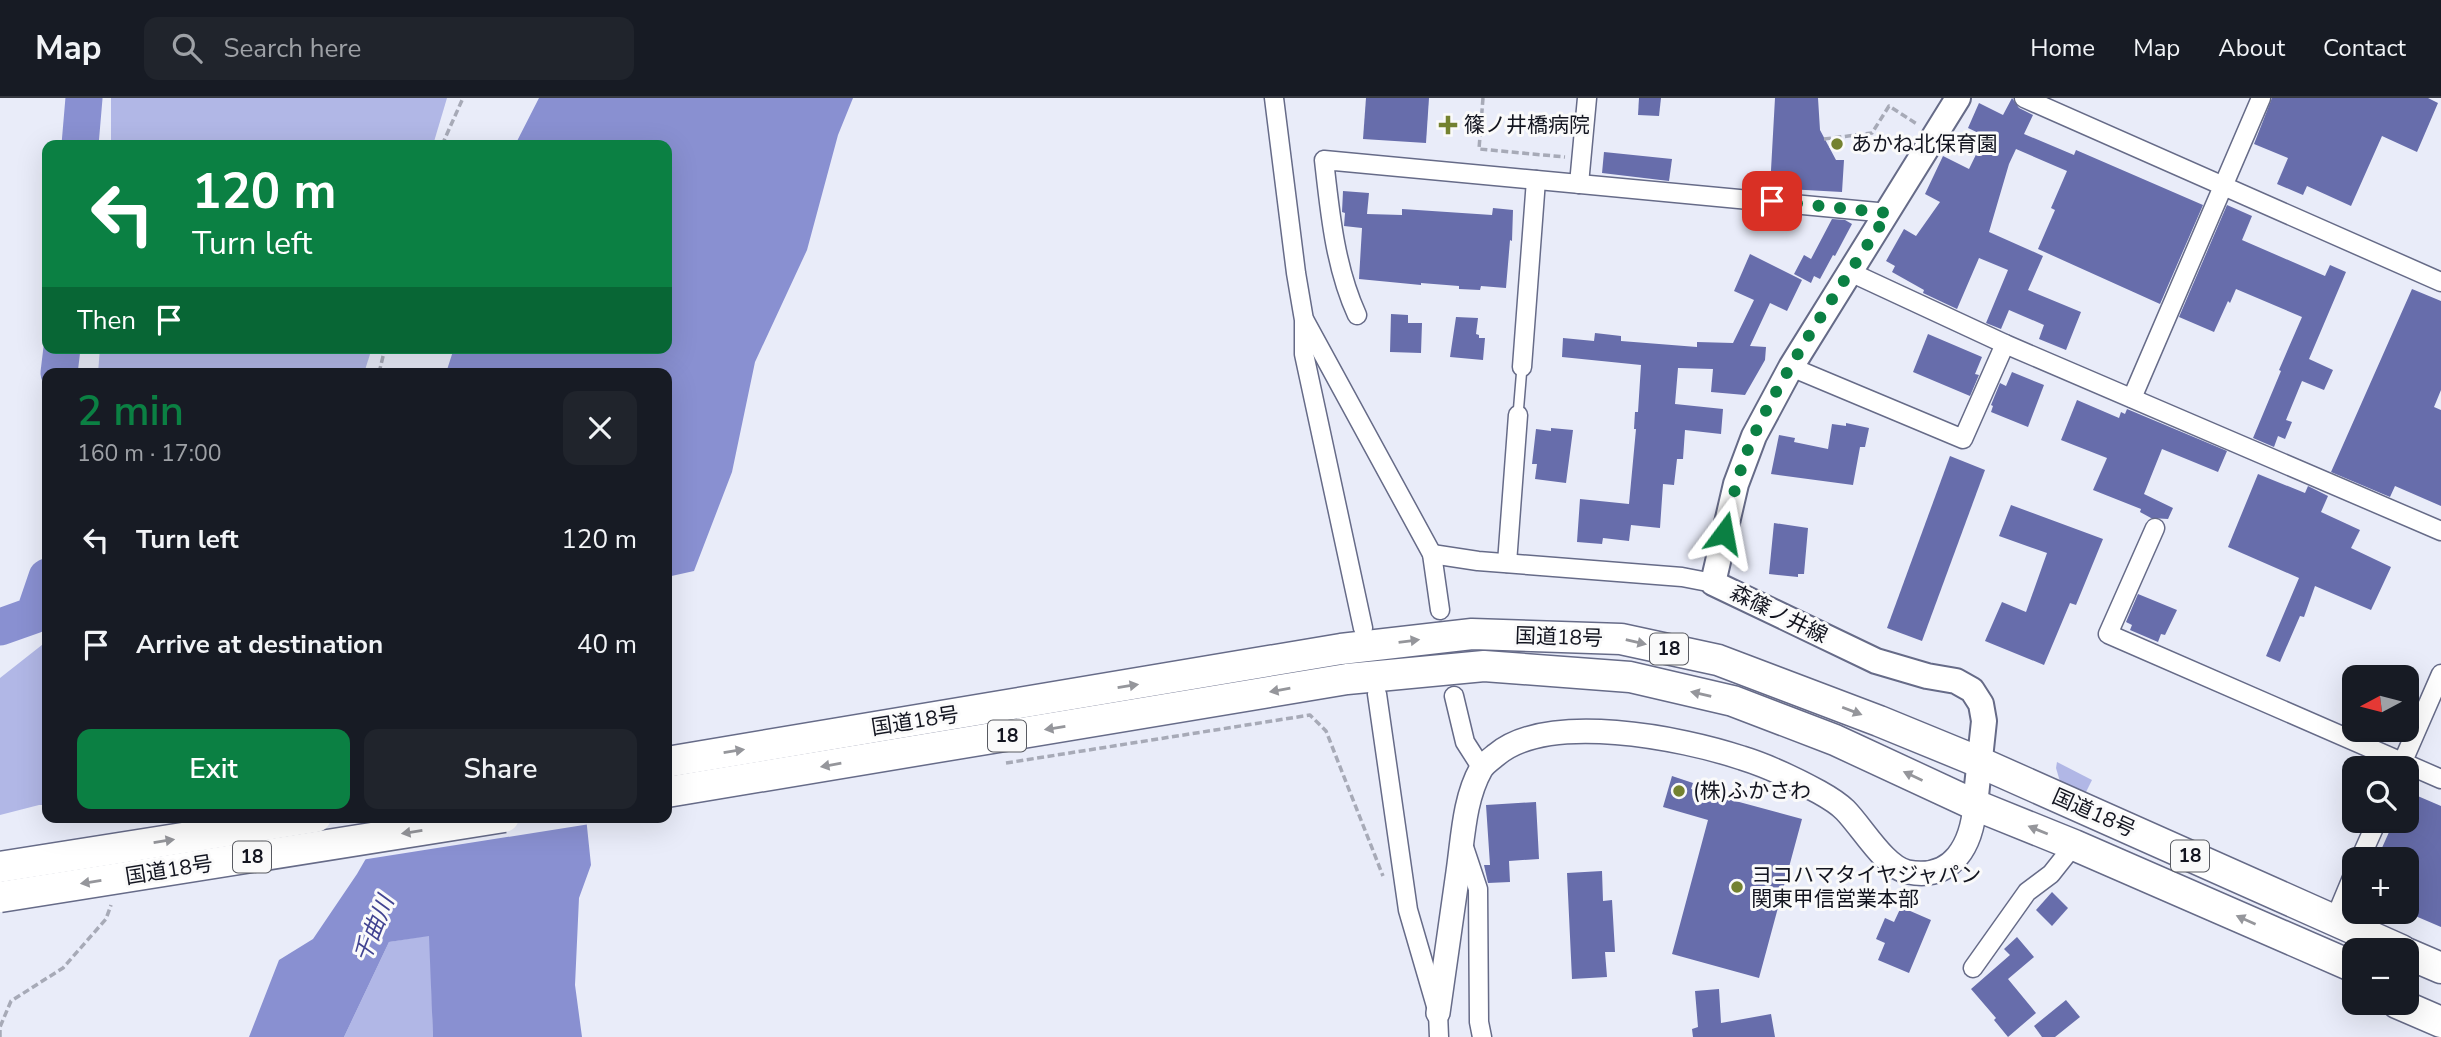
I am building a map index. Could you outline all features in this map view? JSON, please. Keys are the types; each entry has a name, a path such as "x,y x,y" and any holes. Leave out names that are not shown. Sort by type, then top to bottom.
{"highway":[{"name":"国道18号","path":"672,761 1341,649 1472,634 1622,639 1718,660 1879,721 1979,762 2374,938"},
{"name":"国道18号","path":"672,791 1347,679 1484,666 1630,677 1733,701 1835,740 1975,805 2074,845 2342,962"},
{"name":"国道18号","path":"0,867 278,823"},
{"name":"国道18号","path":"0,897 466,823"},
{"path":"2296,942 2311,963 2342,977"},
{"path":"2419,959 2441,968"},
{"path":"2419,996 2441,1005"},
{"path":"2419,1012 2441,1022"}],"main road":[{"name":"森篠ノ井線","path":"1958,98 1791,366 1754,436 1736,484 1713,583 1876,660 1927,676 1956,681 1972,690 1981,704 1984,721 1975,805"}],"street":[{"path":"1274,98 1304,320 1304,354 1363,628"},
{"path":"1578,184 1587,98"},
{"path":"2024,98 2441,282"},
{"path":"2132,398 2261,98"},
{"path":"1357,315 1345,290 1339,264 1324,160 1888,213"},
{"path":"1522,367 1536,180"},
{"path":"1850,272 2005,344 2441,531"},
{"path":"1304,320 1432,554 1440,610"},
{"path":"1791,366 1964,439 2005,344"},
{"path":"1507,563 1518,415"},
{"path":"2155,528 2108,634 2379,756"},
{"path":"1432,554 1659,575 1713,583"},
{"path":"2405,756 2441,674"},
{"path":"1377,694 1408,910 1438,1013"},
{"path":"1454,696 1465,742 1481,767"},
{"path":"1439,1037 1438,1013 1468,804 1481,767 1503,749 1528,738 1593,731 1673,740 1742,757 1820,793 1844,808 1887,860 1904,872 1936,872 1952,863 1964,849 1973,828 1975,805"},
{"path":"2419,772 2441,779"},
{"path":"1462,842 1478,889 1479,1022 1482,1037"},
{"path":"1973,968 2027,892 2051,874 2074,845"},
{"path":"2330,919 2342,896"}],"lane":[{"path":"1518,415 1522,367"}],"path":[{"path":"444,140 463,98"},
{"path":"1483,98 1479,149 1581,159"},
{"path":"1824,139 1871,133 1889,106 1889,98"},
{"path":"1889,106 1923,128"},
{"path":"995,765 1310,715 1326,731 1385,882"},
{"path":"0,1037 0,1027 12,1001 63,968 106,919 114,894"}],"shaded area":[{"path":"111,98 447,98 434,140 111,140"},
{"path":"100,354 370,354 366,368 98,368"},
{"path":"42,645 42,805 0,815 0,678"},
{"path":"2057,762 2092,780 2084,796 2061,785"},
{"path":"430,935 433,1037 344,1037 389,942"}],"water":[{"path":"539,98 853,98 838,135 807,250 755,362 732,472 694,571 672,576 672,368 448,368 452,354 672,354 672,140 518,140"},
{"name":"千曲川","path":"484,823 587,823 591,865 579,898 575,985 582,1037 433,1037 429,936 389,942 344,1037 249,1037 279,960 313,939 357,874 383,829"}],"pier":[{"path":"376,823 590,824 361,860 379,829"}],"building":[{"path":"1366,98 1429,98 1426,143 1363,139"},
{"path":"1639,98 1661,98 1659,116 1638,115"},
{"path":"1775,98 1818,98 1820,130 1836,160 1844,160 1842,192 1770,188"},
{"path":"2012,98 2019,108 2033,115 2024,134 2074,155 2076,150 2203,205 2160,304 2038,249 2055,210 2051,208 2067,171 2016,149 1989,232 2043,256 2028,290 2081,312 2066,350 2039,339 2044,325 2009,310 2001,329 1986,323 2008,270 1979,258 1957,309 1923,293 1924,290 1892,272 1895,266 1886,261 1904,229 1916,236 1940,202 1925,194 1943,156 1969,169 1985,136 1968,128 1979,103 2003,115"},
{"path":"2272,98 2428,98 2438,103 2417,152 2382,136 2351,206 2307,186 2303,195 2277,184 2288,158 2254,144"},
{"path":"1604,152 1672,159 1669,181 1602,173"},
{"path":"1343,191 1369,193 1367,214 1402,215 1402,209 1492,215 1493,208 1513,210 1506,288 1481,286 1480,290 1459,289 1459,286 1359,279 1362,228 1344,226"},
{"path":"2227,205 2252,216 2242,240 2325,276 2330,265 2346,272 2309,359 2333,370 2324,390 2302,381 2286,420 2292,422 2285,439 2278,436 2274,447 2253,438 2302,317 2236,289 2214,332 2179,317"},
{"path":"1832,219 1845,220 1852,224 1820,279 1814,276 1811,283 1794,274 1804,255 1811,259"},
{"path":"1750,254 1802,280 1787,311 1770,303 1750,346 1766,347 1765,360 1745,395 1711,392 1713,369 1678,368 1675,404 1723,409 1721,434 1685,430 1683,459 1677,459 1674,485 1663,484 1660,528 1631,525 1629,541 1603,538 1602,544 1577,542 1580,499 1629,504 1641,365 1562,357 1563,338 1594,341 1595,333 1621,336 1621,341 1697,347 1697,342 1733,343 1754,300 1734,291"},
{"path":"2412,289 2441,301 2441,390 2434,407 2441,410 2441,506 2395,486 2390,497 2331,472"},
{"path":"1391,314 1408,315 1408,323 1422,323 1421,353 1390,352"},
{"path":"1456,317 1478,318 1476,334 1479,338 1485,338 1483,360 1450,357"},
{"path":"1928,334 1982,357 1975,374 1979,375 1970,396 1913,372"},
{"path":"2012,372 2044,385 2028,427 1991,412 2000,383 2006,386"},
{"path":"2077,400 2119,418 2121,412 2125,414 2127,409 2227,451 2218,472 2162,449 2144,494 2173,508 2168,519 2151,518 2140,512 2141,509 2093,490 2107,458 2061,440"},
{"path":"1846,423 1869,428 1865,447 1860,447 1853,485 1771,474 1779,435 1795,438 1794,442 1828,449 1832,424 1846,426"},
{"path":"1551,428 1573,430 1566,483 1535,479 1537,464 1532,464 1536,429 1551,431"},
{"path":"1950,456 1985,470 1922,641 1887,628"},
{"path":"2258,474 2305,493 2308,486 2328,496 2321,512 2360,530 2351,548 2391,567 2371,610 2315,586 2304,617 2300,616 2280,662 2266,656 2299,578 2228,547"},
{"path":"2011,505 2103,539 2076,605 2070,603 2044,665 1985,641 2002,602 2026,612 2047,553 1999,536"},
{"path":"1774,523 1808,528 1804,574 1798,574 1798,577 1769,574"},
{"path":"2138,594 2177,610 2165,635 2161,634 2158,642 2130,630 2132,625 2126,622"},
{"name":"ヨコハマタイヤジャパン 関東甲信営業本部","path":"1672,776 1693,783 1691,789 1802,819 1759,978 1672,954 1708,820 1663,807"},
{"path":"2419,797 2441,806 2441,927 2419,918 2419,847 2382,847 2389,833 2419,833"},
{"path":"1536,802 1539,859 1509,861 1510,882 1488,883 1484,865 1490,865 1486,805"},
{"path":"1602,871 1603,901 1612,900 1615,952 1605,952 1607,977 1572,979 1567,873"},
{"path":"2052,892 2068,908 2052,926 2036,910"},
{"path":"1901,907 1931,920 1909,973 1878,960 1885,943 1876,939 1885,918 1894,922"},
{"path":"2017,937 2034,957 2008,979 2036,1013 2008,1037 1971,989 2010,955 2004,949"},
{"path":"1719,989 1721,1023 1771,1014 1775,1037 1693,1037 1692,1029 1698,1027 1695,991"},
{"path":"2066,1000 2080,1017 2055,1037 2042,1037 2034,1026"}],"waterway":[{"path":"80,140 84,98"},
{"path":"60,368 61,354"},
{"path":"0,627 34,615 42,592"}],"place":[{"name":"篠ノ井橋病院","path":"1448,125"},
{"name":"あかね北保育園","path":"1837,144"},
{"name":"(株)ふかさわ","path":"1679,791"},
{"name":"ヨコハマタイヤジャパン 関東甲信営業本部","path":"1737,887"}],"route":[{"path":"1724,533 1736,484 1754,436 1791,366 1888,213 1872,209 1772,201"}]}
